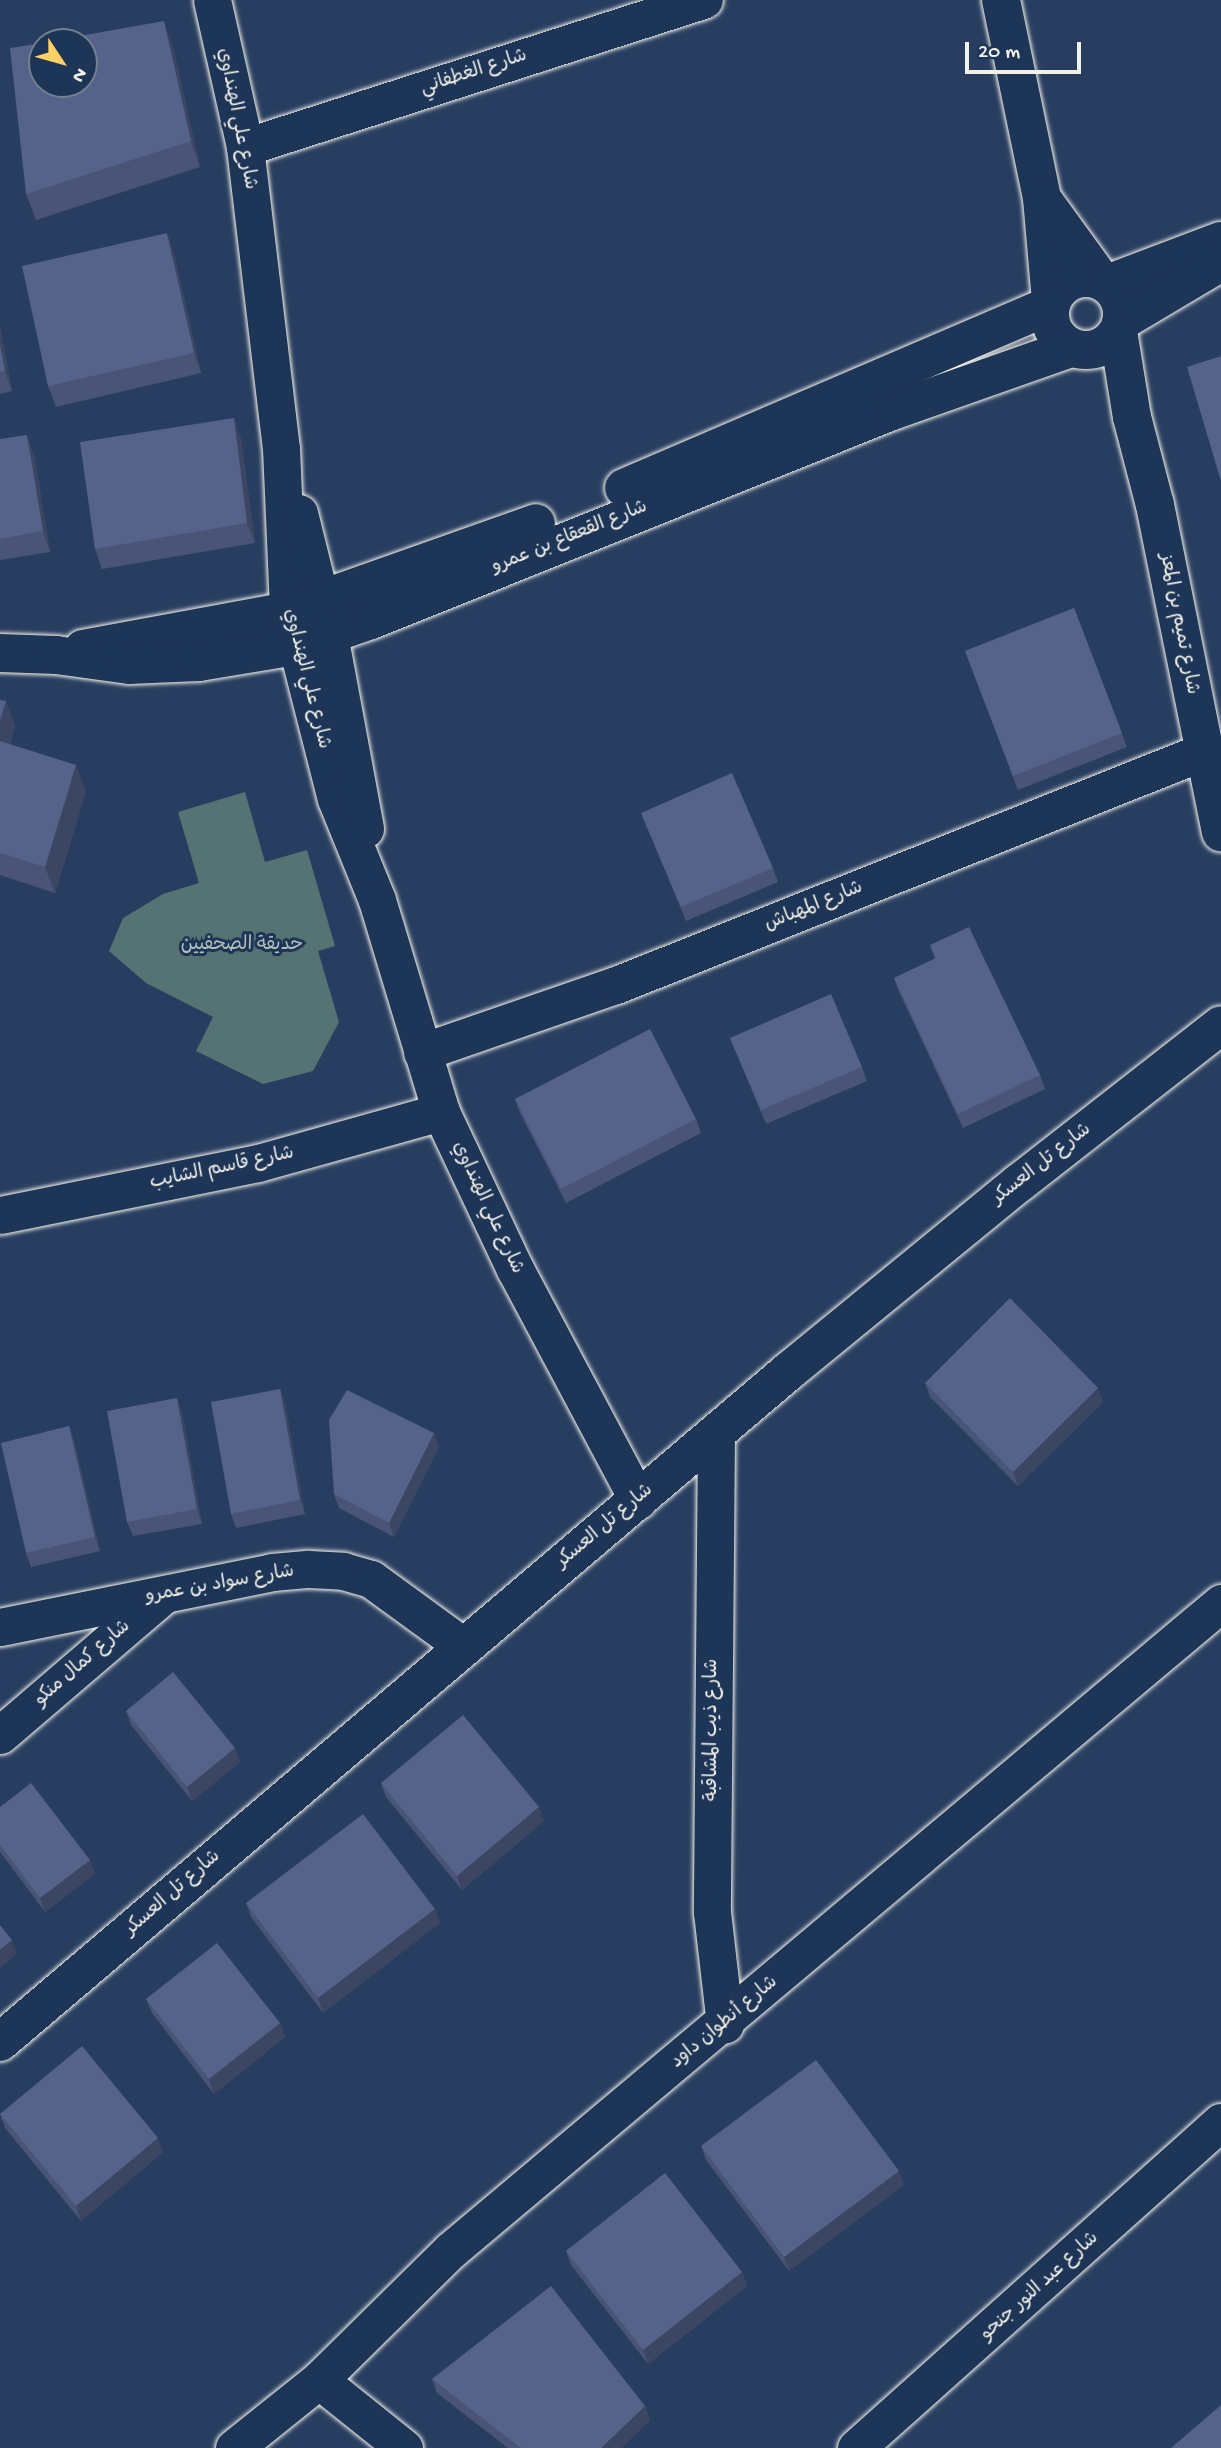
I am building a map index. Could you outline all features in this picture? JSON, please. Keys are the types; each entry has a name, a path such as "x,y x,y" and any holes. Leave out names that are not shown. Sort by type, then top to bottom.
{"street":[{"name":"شارع علي الهنداوي","path":"212,0 245,147 281,448 336,799 377,900 441,1112 515,1269 638,1500"},
{"name":"شارع الغطفاني","path":"245,147 704,0"},
{"path":"1001,0 1042,198 1051,303 1049,322 1057,337 1074,349 1093,351 1120,326 1221,262"},
{"path":"1042,198 1119,300 1120,326"},
{"path":"1051,303 1072,280 1104,282 1221,241"},
{"name":"شارع القعقاع بن عمرو","path":"309,623 494,540 660,474 1051,303"},
{"name":"شارع تميم بن المعز","path":"1120,326 1132,417 1160,529 1202,752 1221,832"},
{"name":"شارع القعقاع بن عمرو","path":"0,653 56,655 129,665 198,662 891,411 1074,349"},
{"name":"شارع تميم بن المعز","path":"1074,349 1132,417"},
{"name":"شارع المهباش","path":"422,1052 617,985 1202,752"},
{"name":"شارع تل العسكر","path":"0,2042 463,1646 716,1435 1019,1183 1221,1025"},
{"name":"شارع قاسم الشايب","path":"0,1215 258,1163 441,1112"},
{"name":"شارع ذيب المشاقبة","path":"716,1435 712,1912 725,2024"},
{"name":"شارع سواد بن عمرو","path":"0,1627 272,1572 343,1571 371,1579 463,1646"},
{"name":"شارع كمال منكو","path":"0,1735 165,1593"},
{"name":"شارع أنطوان داود","path":"234,2448 319,2380 451,2250 725,2024 1055,1739 1221,1604"},
{"name":"شارع عبد النور جنحو","path":"856,2448 1221,2122"},
{"path":"319,2380 404,2448"}],"green space":[{"name":"حديقة الصحفيين","path":"245,792 265,862 307,850 335,946 318,951 339,1022 313,1071 263,1084 196,1051 213,1017 146,983 109,951 123,918 163,894 199,883 178,812"}],"building":[{"path":"164,21 191,141 26,194 10,48 28,45 28,98 98,98 98,33"},
{"path":"167,233 194,353 48,386 22,266"},
{"path":"0,345 5,371 0,372"},
{"path":"1221,356 1221,481 1187,367"},
{"path":"234,418 247,523 95,549 80,442"},
{"path":"27,435 43,531 0,539 0,439"},
{"path":"1074,608 1122,733 1013,776 965,651"},
{"path":"0,700 6,701 0,720"},
{"path":"0,741 76,765 45,867 0,853"},
{"path":"732,773 773,868 681,907 641,813"},
{"path":"969,927 1040,1075 958,1114 894,978 936,958 930,945"},
{"path":"831,994 862,1067 761,1110 730,1038"},
{"path":"650,1029 696,1119 561,1189 515,1099"},
{"path":"1010,1298 1098,1388 1013,1472 925,1383"},
{"path":"280,1389 300,1500 231,1514 211,1402"},
{"path":"347,1390 434,1433 389,1523 334,1494 329,1420"},
{"path":"177,1398 197,1509 127,1522 107,1411"},
{"path":"69,1426 95,1537 26,1553 1,1443"},
{"path":"173,1672 235,1748 187,1787 126,1711"},
{"path":"463,1715 539,1807 457,1876 381,1783"},
{"path":"31,1783 90,1860 40,1898 0,1845 0,1807"},
{"path":"363,1814 435,1909 318,1998 246,1903"},
{"path":"0,1925 12,1940 0,1950"},
{"path":"217,1943 280,2023 209,2079 146,1999"},
{"path":"82,2046 158,2138 76,2206 0,2114"},
{"path":"816,2060 899,2171 784,2257 701,2146"},
{"path":"665,2173 742,2272 643,2350 566,2251"},
{"path":"551,2286 645,2406 601,2448 521,2448 432,2379"},
{"path":"1221,2405 1221,2448 1171,2448"}]}
